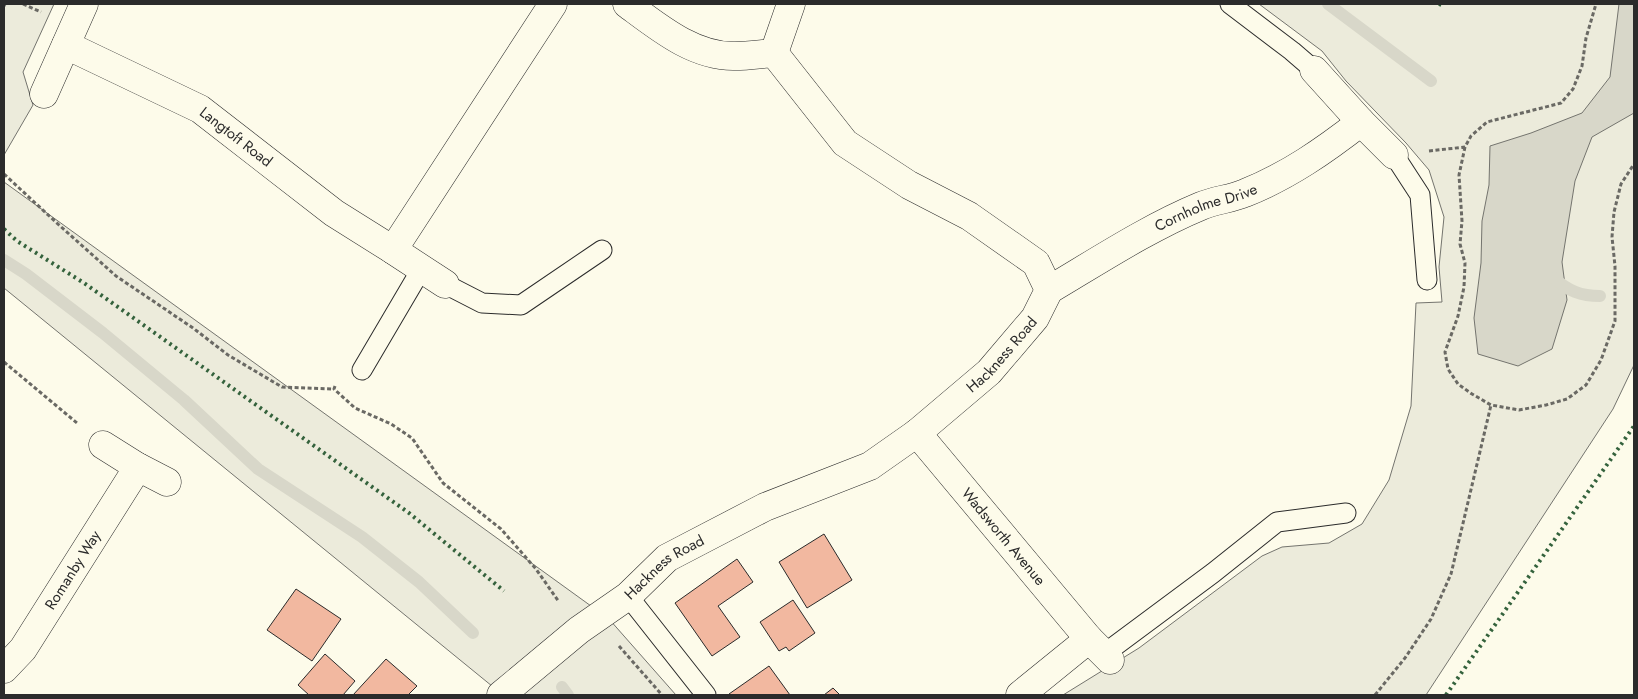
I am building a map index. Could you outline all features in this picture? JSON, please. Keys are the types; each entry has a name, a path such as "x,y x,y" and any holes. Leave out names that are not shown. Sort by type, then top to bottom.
{"street":[{"path":"44,94 84,4"},
{"path":"393,250 552,4"},
{"path":"627,4 688,45 711,54 734,56 774,53"},
{"path":"774,53 790,4"},
{"name":"Langtoft Road","path":"66,45 200,109 334,213 445,284"},
{"path":"774,53 845,143 910,185 969,216 1036,263 1049,290"},
{"path":"1314,70 1360,122 1394,155"},
{"name":"Cornholme Drive","path":"1049,290 1153,230 1202,206 1244,193 1291,171 1360,122"},
{"name":"Hackness Road","path":"501,695 587,624 628,596 667,558 764,507 870,466 917,433 989,372 1035,318 1049,290"},
{"name":"Wadsworth Avenue","path":"917,433 1101,651"},
{"path":"103,445 138,467 167,482"},
{"name":"Romanby Way","path":"4,669 23,649 138,467"},
{"path":"1020,695 1101,651"}],"lane":[{"path":"1230,4 1314,70"},
{"path":"1394,155 1420,195 1427,280"},
{"path":"445,284 482,304 521,305 602,250"},
{"path":"362,370 422,268"},
{"path":"1101,651 1213,573 1277,522 1346,513"},
{"path":"628,596 706,695"}],"path":[{"path":"1596,4 1586,38 1582,66 1573,89 1561,103 1487,122 1472,136 1465,148 1459,175 1462,221 1460,244 1465,263 1464,287 1458,316 1445,352 1448,368 1458,384 1491,405 1519,410 1567,399 1586,386 1601,360 1616,321 1615,266 1612,237 1614,212 1621,184 1634,164"},
{"path":"1394,155 1465,148"},
{"path":"4,174 116,276 193,328 228,355 282,387 334,389 355,408 391,424 412,438 443,483 501,529 587,624 662,695"},
{"path":"4,362 103,445"},
{"path":"334,389 337,381"},
{"path":"1375,695 1405,658 1430,619 1451,574 1491,405"}],"shaded area":[{"path":"4,4 54,4 23,72 33,105 4,155"},
{"path":"1259,4 1634,4 1634,365 1613,409 1426,695 1063,695 1139,648 1262,556 1282,547 1329,543 1362,524 1389,480 1411,406 1416,303 1442,302 1439,267 1444,217 1429,170 1406,143 1346,81 1322,51"},
{"path":"1619,4 1634,4 1634,113 1592,137 1575,181 1562,262 1567,300 1552,349 1518,366 1478,354 1474,318 1481,263 1482,221 1489,185 1490,146 1531,133 1582,113 1610,77"},
{"path":"4,182 609,619 676,695 503,695 4,288"}],"building":[{"path":"824,534 852,580 807,608 779,562"},
{"path":"737,559 753,582 718,606 740,637 712,656 675,603"},
{"path":"296,589 341,619 312,661 267,630"},
{"path":"793,600 815,633 789,651 786,647 779,651 760,622"},
{"path":"325,654 355,681 343,695 309,695 298,685"},
{"path":"386,659 417,686 408,695 353,695"},
{"path":"769,666 790,695 729,694"},
{"path":"833,688 840,695 824,695"}],"waterway":[{"path":"1328,4 1431,81"},
{"path":"4,260 26,274 103,333 184,400 258,469 362,537 419,582 473,633"},
{"path":"1554,278 1575,292 1600,296"},
{"path":"562,687 568,695"}],"hedge":[{"path":"1439,4 1444,6"},
{"path":"4,229 17,241 84,283 409,513 504,591"},
{"path":"1446,695 1634,426"}]}
